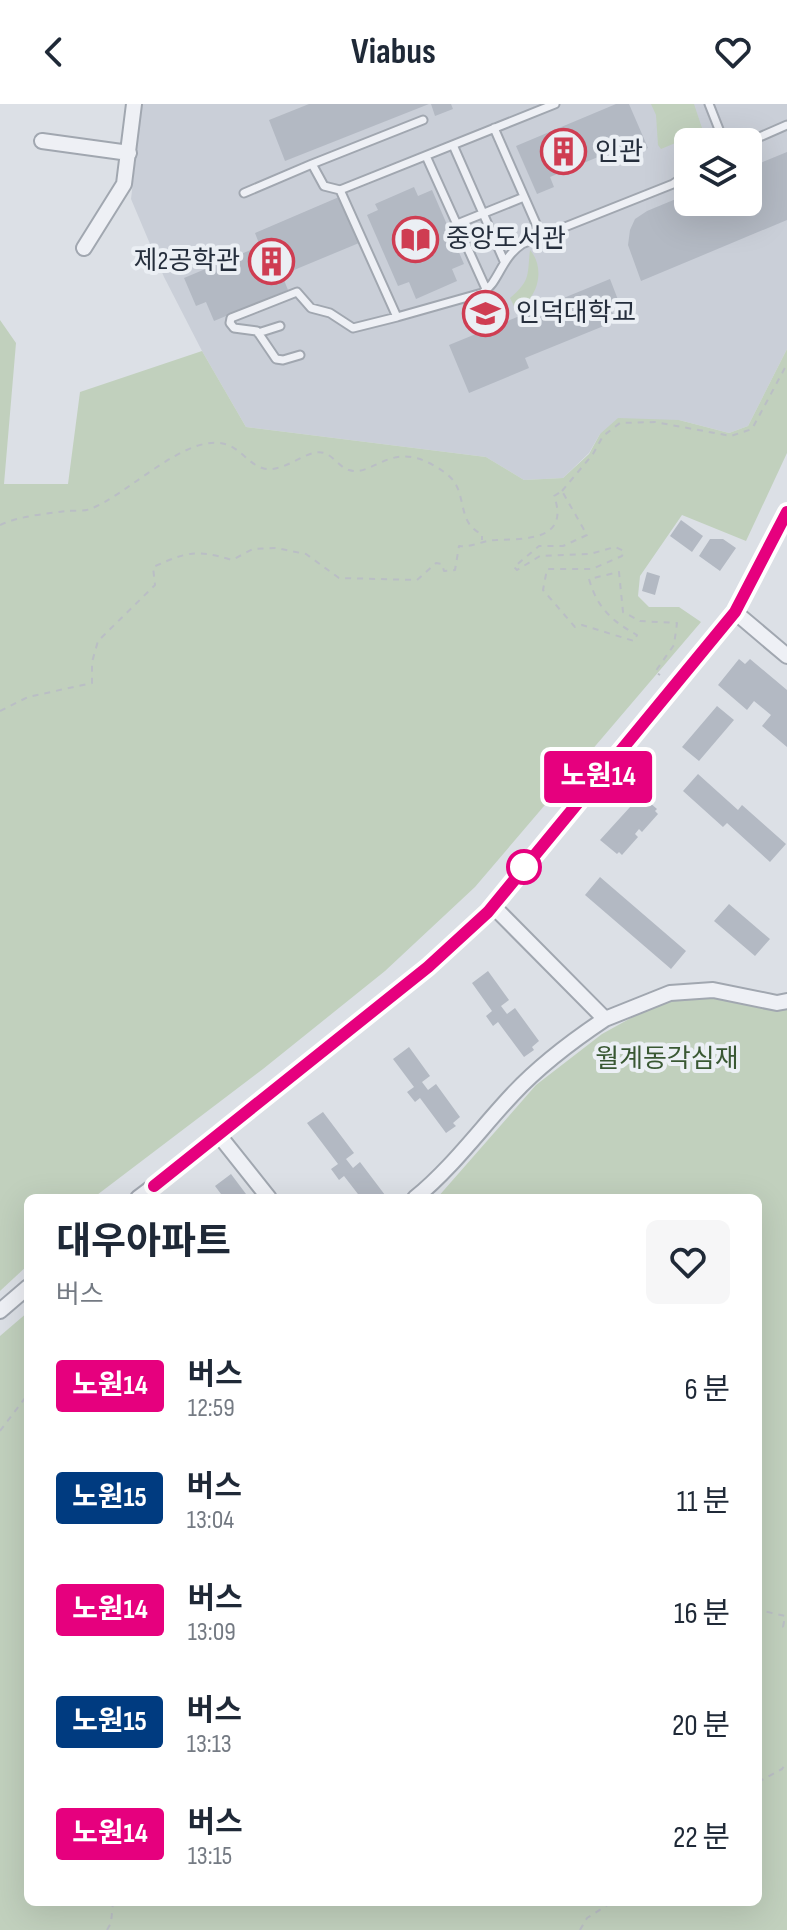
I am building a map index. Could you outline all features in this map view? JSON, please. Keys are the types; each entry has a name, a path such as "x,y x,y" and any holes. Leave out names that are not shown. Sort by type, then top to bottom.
{"street":[{"path":"84,248 124,184 134,104"},
{"path":"42,141 129,153"},
{"path":"146,1192 428,967 493,906 735,612 787,512"},
{"path":"735,612 787,656"},
{"path":"493,906 605,1019"},
{"path":"419,1194 514,1093 562,1048 605,1019 670,993 713,990 777,1003 787,1001"},
{"path":"218,1134 266,1194"},
{"path":"0,1311 24,1290"}],"lane":[{"path":"312,164 324,186 340,190 555,104"},
{"path":"709,104 718,128"},
{"path":"244,193 423,120"},
{"path":"762,136 787,125"},
{"path":"494,128 541,235"},
{"path":"453,145 504,261"},
{"path":"426,156 487,291"},
{"path":"300,355 276,359 258,333 252,329 234,328 231,318 294,292 299,293 311,308 330,313 353,328 487,291 504,261 522,244 674,183"},
{"path":"340,190 397,317"},
{"path":"457,224 524,197"},
{"path":"258,333 280,326"}],"path":[{"path":"0,711 28,697 92,683 92,662 98,641 155,585 153,567 203,551 232,560 253,549 276,548 306,554 339,578 417,580 436,563 442,564 444,571 455,570 459,546 527,539 549,533 555,525 559,508 554,496 562,491 593,454 603,436 620,423 655,422 731,436 752,429 787,364"},
{"path":"0,525 30,516 88,510 174,456 200,446 226,444 263,469 293,464 312,453 324,452 349,470 362,470 392,456 423,460 453,479 467,522 472,530 482,534 482,542"},
{"path":"562,491 587,535 563,546 539,546 514,567 517,570 540,556 590,554 615,547 624,551 622,556 592,569 547,569 543,590 575,627 582,625 634,641 637,635 617,624 603,611 589,579 619,572 623,612 640,621 677,623 674,645 655,672 660,676"},
{"path":"0,1431 24,1399"},
{"path":"762,1611 785,1616 783,1627 787,1629"},
{"path":"762,1780 782,1769 787,1762"},
{"path":"107,1930 113,1906"},
{"path":"580,1930 587,1918 606,1906"}],"shaded area":[{"name":"인덕대학교","path":"142,104 787,104 787,349 748,426 729,433 679,420 600,434 589,453 563,478 524,480 486,457 246,427 164,277 131,199"}],"green space":[{"path":"651,104 694,104 702,128 674,128 674,144 661,149 656,115"},
{"path":"530,250 538,266 537,283 530,299 516,310 510,298 522,287 527,277"},
{"path":"0,320 16,343 4,484 68,484 80,392 202,351 246,427 486,457 524,480 563,478 589,454 600,434 618,418 679,420 729,433 748,426 787,349 787,453 746,541 682,515 640,576 638,596 649,607 679,607 701,622 475,887 385,971 263,1069 98,1194 24,1194 24,1269 0,1291"},
{"name":"월계동각심재","path":"700,997 787,1009 787,1930 0,1930 0,1336 24,1315 24,1906 762,1906 762,1194 441,1194 536,1085 602,1034 658,1003"}],"building":[{"path":"309,104 429,104 285,161 269,120"},
{"path":"431,104 451,104 453,109 435,116"},
{"name":"인관","path":"616,104 629,104 648,148 626,157 622,147 550,177 554,187 537,194 516,146"},
{"path":"787,152 787,220 641,281 628,245 635,219 674,200 674,216 762,216 762,162"},
{"name":"중앙도서관","path":"414,187 418,196 432,190 464,264 452,269 457,281 416,299 409,282 398,286 367,215 378,210 375,204"},
{"name":"제2공학관","path":"339,197 359,243 282,275 288,290 214,321 206,302 196,306 184,278 260,246 255,233"},
{"path":"610,279 620,305 611,309 616,321 525,358 529,368 469,393 449,345"},
{"path":"681,520 703,536 692,552 670,536"},
{"path":"710,539 723,539 736,548 720,571 699,556"},
{"path":"647,572 660,576 655,595 642,591"},
{"path":"739,659 745,664 750,659 787,690 787,747 762,726 771,715 754,701 747,710 718,685"},
{"path":"717,706 734,720 699,761 682,747"},
{"path":"698,774 738,810 742,805 786,844 770,862 727,823 723,827 683,791"},
{"path":"641,795 657,809 658,814 642,832 639,829 635,834 638,837 622,855 617,854 600,840"},
{"path":"600,877 686,951 671,969 585,895"},
{"path":"729,904 770,939 755,956 714,921"},
{"path":"488,971 509,1000 501,1006 507,1014 515,1008 539,1041 532,1047 534,1050 524,1057 498,1022 493,1026 486,1016 492,1011 472,983"},
{"path":"409,1047 430,1076 422,1082 428,1090 436,1084 460,1117 453,1123 456,1126 446,1133 420,1098 415,1102 407,1092 414,1087 393,1059"},
{"path":"323,1112 354,1153 346,1159 353,1168 360,1162 384,1194 358,1194 344,1176 339,1180 331,1169 338,1164 307,1123"},
{"path":"231,1174 246,1194 221,1194 215,1186"}],"bus line":[{"name":"노원14","path":"154,1186 428,967 488,912 735,612 787,512"}],"place":[{"name":"인관","path":"564,152"},
{"name":"중앙도서관","path":"415,239"},
{"name":"제2공학관","path":"271,261"},
{"name":"인덕대학교","path":"485,313"}]}
